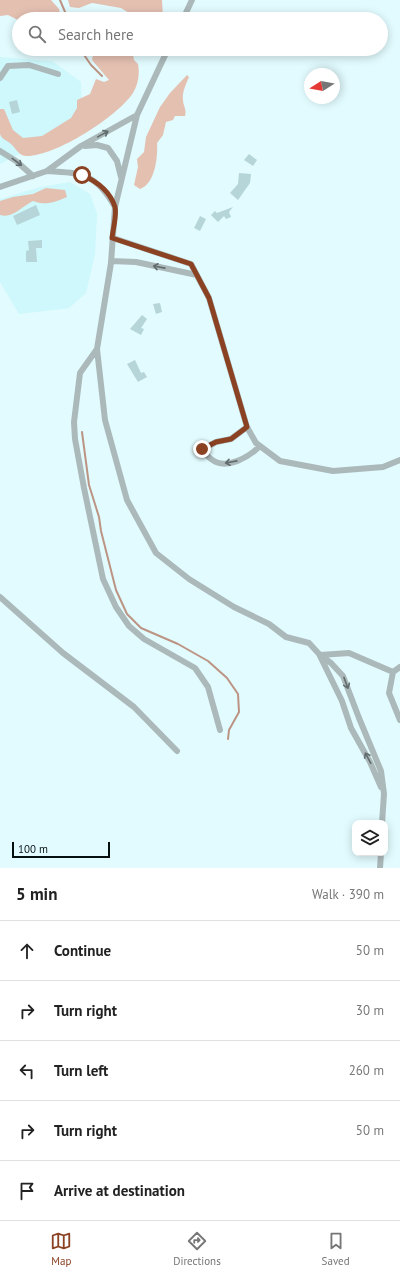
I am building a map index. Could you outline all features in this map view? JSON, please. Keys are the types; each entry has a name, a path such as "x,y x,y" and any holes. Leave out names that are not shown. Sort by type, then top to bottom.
{"street":[{"path":"186,12 192,0"},
{"path":"165,56 137,115 115,207 112,238 112,261 97,349 105,420 127,500 156,553 189,579 234,607 269,624 286,637 309,643 343,676 381,771 384,794 382,820"},
{"path":"0,78 8,66 29,65 58,74"},
{"path":"0,187 47,171 81,146 137,115"},
{"path":"81,146 97,145 108,148 118,161 122,178"},
{"path":"0,151 16,161 33,176"},
{"path":"47,171 70,172 95,181 104,189 115,207"},
{"path":"112,238 191,264 209,298 247,427 256,443 280,461 333,471 383,467 400,460"},
{"path":"112,261 136,262 197,275"},
{"path":"97,349 80,373 74,422 75,439 84,488 103,579 116,606 129,626 144,639 195,668 208,687 220,730"},
{"path":"247,427 231,439 216,442 202,449 212,460 224,464 237,461 251,455 260,446"},
{"path":"0,597 63,653 134,707 177,751"},
{"path":"320,655 349,653 393,672"},
{"path":"320,655 342,701 351,728 370,762 384,794"},
{"path":"400,667 393,672 389,693 400,720"},
{"path":"380,868 381,856"}],"shaded area":[{"path":"0,0 51,0 59,9 60,12 12,12 12,17 8,15 0,16"},
{"path":"68,0 162,0 163,12 128,12 121,8 92,3 79,8 70,7"},
{"path":"93,56 133,56 134,60 138,64 139,75 135,90 125,103 114,113 85,134 54,150 39,154 27,156 21,155 11,144 3,139 0,134 0,109 4,109 13,130 23,138 42,136 71,118 77,108 77,100 90,94 96,79 104,82 109,80 92,60"},
{"path":"0,57 52,61 81,82 82,110 75,125 0,164"},
{"path":"187,75 189,77 183,94 183,102 186,111 185,116 175,116 173,120 166,122 163,135 157,143 156,162 152,176 149,182 140,189 134,185 138,167 137,159 144,152 146,137 160,107 170,93"},
{"path":"70,182 90,194 97,214 95,254 86,293 69,308 19,314 0,282 0,199 40,187"},
{"path":"46,188 65,190 67,197 54,202 46,203 33,201 13,214 5,216 0,215 0,201 13,197 33,194"}],"building":[{"path":"17,100 20,112 12,114 9,102"},
{"path":"249,154 257,160 253,166 244,160"},
{"path":"239,173 251,174 250,183 238,200 230,193 238,184"},
{"path":"36,205 40,215 17,225 13,216"},
{"path":"233,207 229,212 231,217 226,219 224,216 218,222 211,215 215,211 217,213"},
{"path":"200,216 206,219 200,231 194,228"},
{"path":"42,240 42,248 36,248 37,262 26,262 26,251 29,250 28,241"},
{"path":"160,303 162,312 156,314 153,304"},
{"path":"142,315 147,319 141,328 144,329 141,335 130,329"},
{"path":"135,360 141,373 144,372 147,377 138,382 127,364"}],"waterway":[{"path":"60,0 65,12"},
{"path":"85,56 102,76"},
{"path":"82,432 89,485 99,517 101,531 116,590 127,614 141,628 178,644 208,661 227,678 238,694 239,712 229,730 228,739"}],"route":[{"path":"82,175 95,181 104,189 115,207 112,238 191,264 209,298 247,427 231,439 216,442 202,449"}]}
